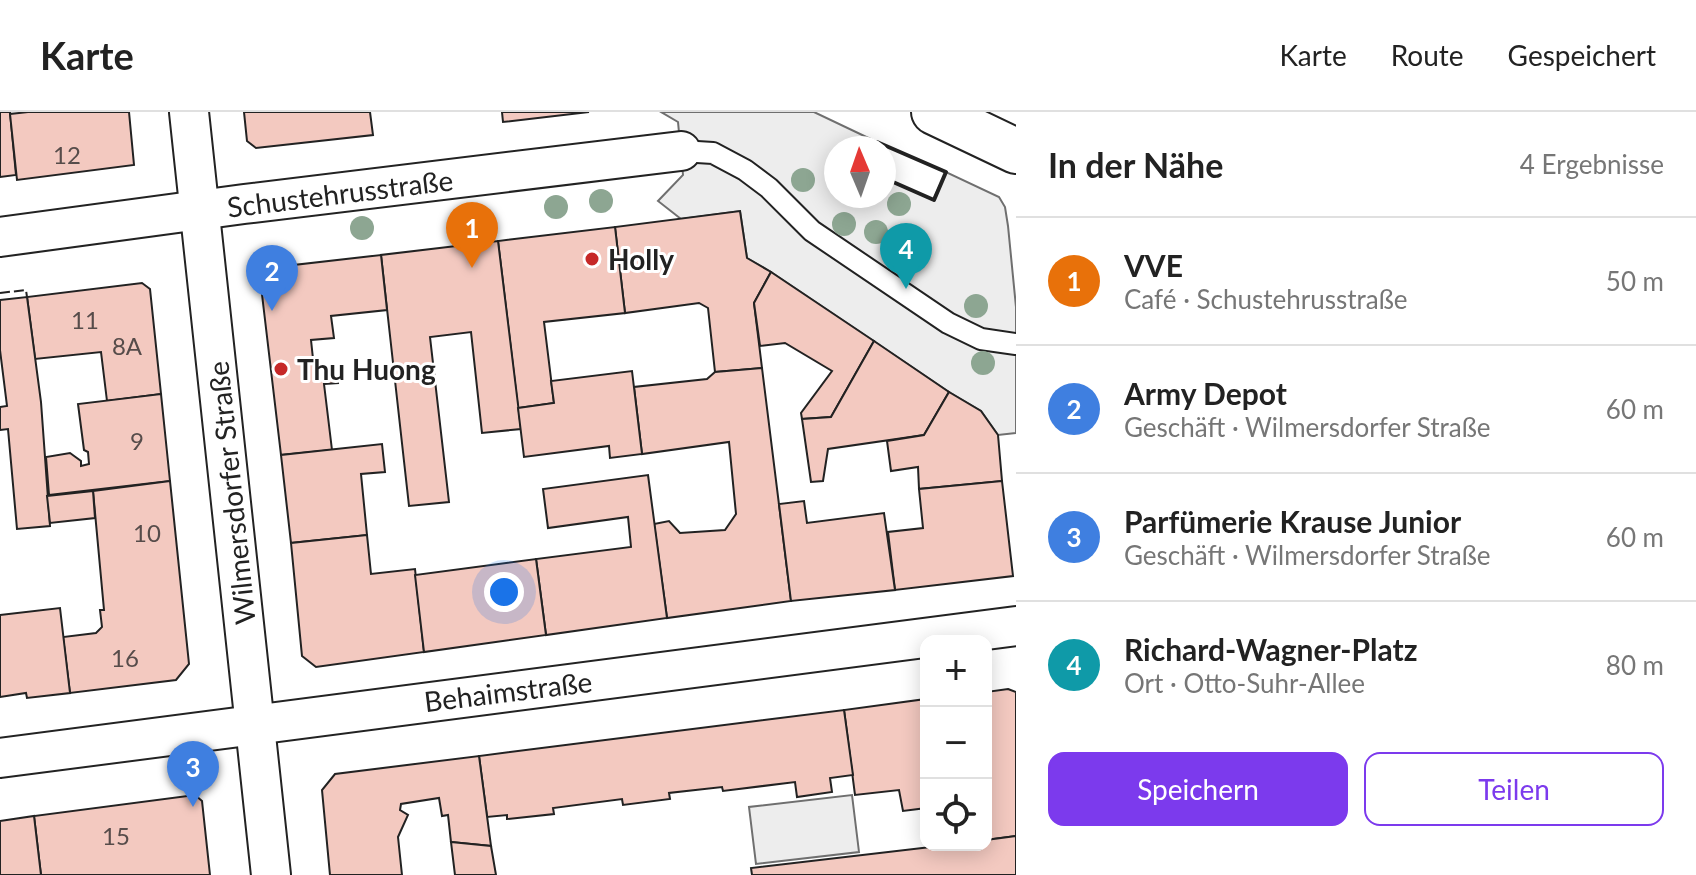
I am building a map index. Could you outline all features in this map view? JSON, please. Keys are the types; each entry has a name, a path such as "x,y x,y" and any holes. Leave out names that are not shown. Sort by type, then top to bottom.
{"main road":[{"path":"934,112 1016,151"}],"street":[{"name":"Wilmersdorfer Straße","path":"189,112 271,875"},
{"name":"Schustehrusstraße","path":"0,237 681,151"},
{"name":"Behaimstraße","path":"0,758 1016,626"}],"lane":[{"path":"681,151 713,153 745,170 769,188 812,231 948,323 981,339 1016,344"}],"shaded area":[{"path":"661,112 814,112 864,136 824,136 824,208 896,208 896,183 933,200 946,172 999,197 1005,207 1008,226 1016,307 1016,433 998,435 981,411 747,258 740,211 681,219 658,201 683,175 678,122"},
{"path":"852,795 859,852 756,864 749,807"}],"building":[{"path":"0,112 10,112 16,175 0,177"},
{"path":"129,112 134,165 17,180 10,114"},
{"path":"244,112 370,112 373,135 256,148 247,141"},
{"path":"502,112 589,112 503,122"},
{"path":"740,211 747,258 771,272 754,303 762,368 715,372 708,308 699,303 625,313 615,227"},
{"path":"615,227 625,313 544,322 554,403 518,408 498,241"},
{"path":"498,241 521,429 482,433 471,332 430,337 449,502 409,506 381,255"},
{"path":"381,255 387,310 331,316 334,338 311,340 314,368 336,366 338,383 324,384 332,450 281,455 259,269"},
{"path":"771,272 874,341 831,417 802,419 801,413 832,371 785,343 760,346 754,303"},
{"path":"142,283 150,289 161,394 107,401 101,352 35,359 27,297"},
{"path":"27,297 41,402 50,526 17,529 8,429 0,430 0,407 7,406 0,350 0,300"},
{"path":"874,341 949,392 924,435 828,449 823,481 811,482 802,419 831,417"},
{"path":"762,368 791,601 667,618 654,524 669,521 680,533 725,530 736,514 729,442 642,454 634,387 707,379 715,372"},
{"path":"632,371 642,454 610,458 609,446 524,457 518,408 554,403 551,381"},
{"path":"949,392 981,411 998,435 1002,481 919,489 918,467 891,471 887,441 924,435"},
{"path":"161,394 170,481 49,495 46,457 70,453 81,461 81,466 89,464 78,404"},
{"path":"382,444 385,472 361,474 367,535 291,543 281,455"},
{"path":"648,475 667,618 546,635 536,559 631,547 628,517 548,528 543,489"},
{"path":"170,481 189,664 176,680 70,693 63,637 96,633 102,627 100,610 104,610 93,491"},
{"path":"1002,481 1013,576 895,590 888,532 923,528 919,489"},
{"path":"93,491 95,518 50,523 47,496"},
{"path":"804,501 807,523 884,513 895,590 791,601 779,504"},
{"path":"367,535 371,574 415,569 424,652 316,667 302,656 291,543"},
{"path":"536,559 546,635 424,652 415,575"},
{"path":"60,608 70,693 27,698 26,693 0,697 0,615"},
{"path":"1008,689 1016,692 1016,836 992,839 992,707 992,691"},
{"path":"920,700 920,809 903,811 899,790 855,795 844,710"},
{"path":"844,710 853,775 830,778 832,792 797,797 795,782 723,791 722,787 669,793 670,799 623,805 622,799 553,808 554,814 507,819 507,815 487,817 479,756"},
{"path":"479,756 491,846 451,842 448,815 442,816 439,798 401,804 400,810 408,815 398,837 402,875 330,875 322,790 335,774"},
{"path":"195,795 202,801 210,875 41,875 34,816"},
{"path":"34,816 41,875 0,875 0,821"},
{"path":"1016,836 1016,875 752,875 751,868 920,848 920,851 992,851 992,839"},
{"path":"451,842 491,846 496,875 455,875"}],"fence":[{"path":"0,293 26,290 27,297"}],"wall":[{"path":"896,150 946,172 934,200 896,183"}],"place":[{"name":"Holly","path":"592,259"},
{"name":"VVE","path":"472,268"},
{"name":"Richard-Wagner-Platz","path":"906,289"},
{"name":"Army Depot","path":"272,311"},
{"name":"Thu Huong","path":"281,369"},
{"name":"Parfümerie Krause Junior","path":"193,807"}]}
